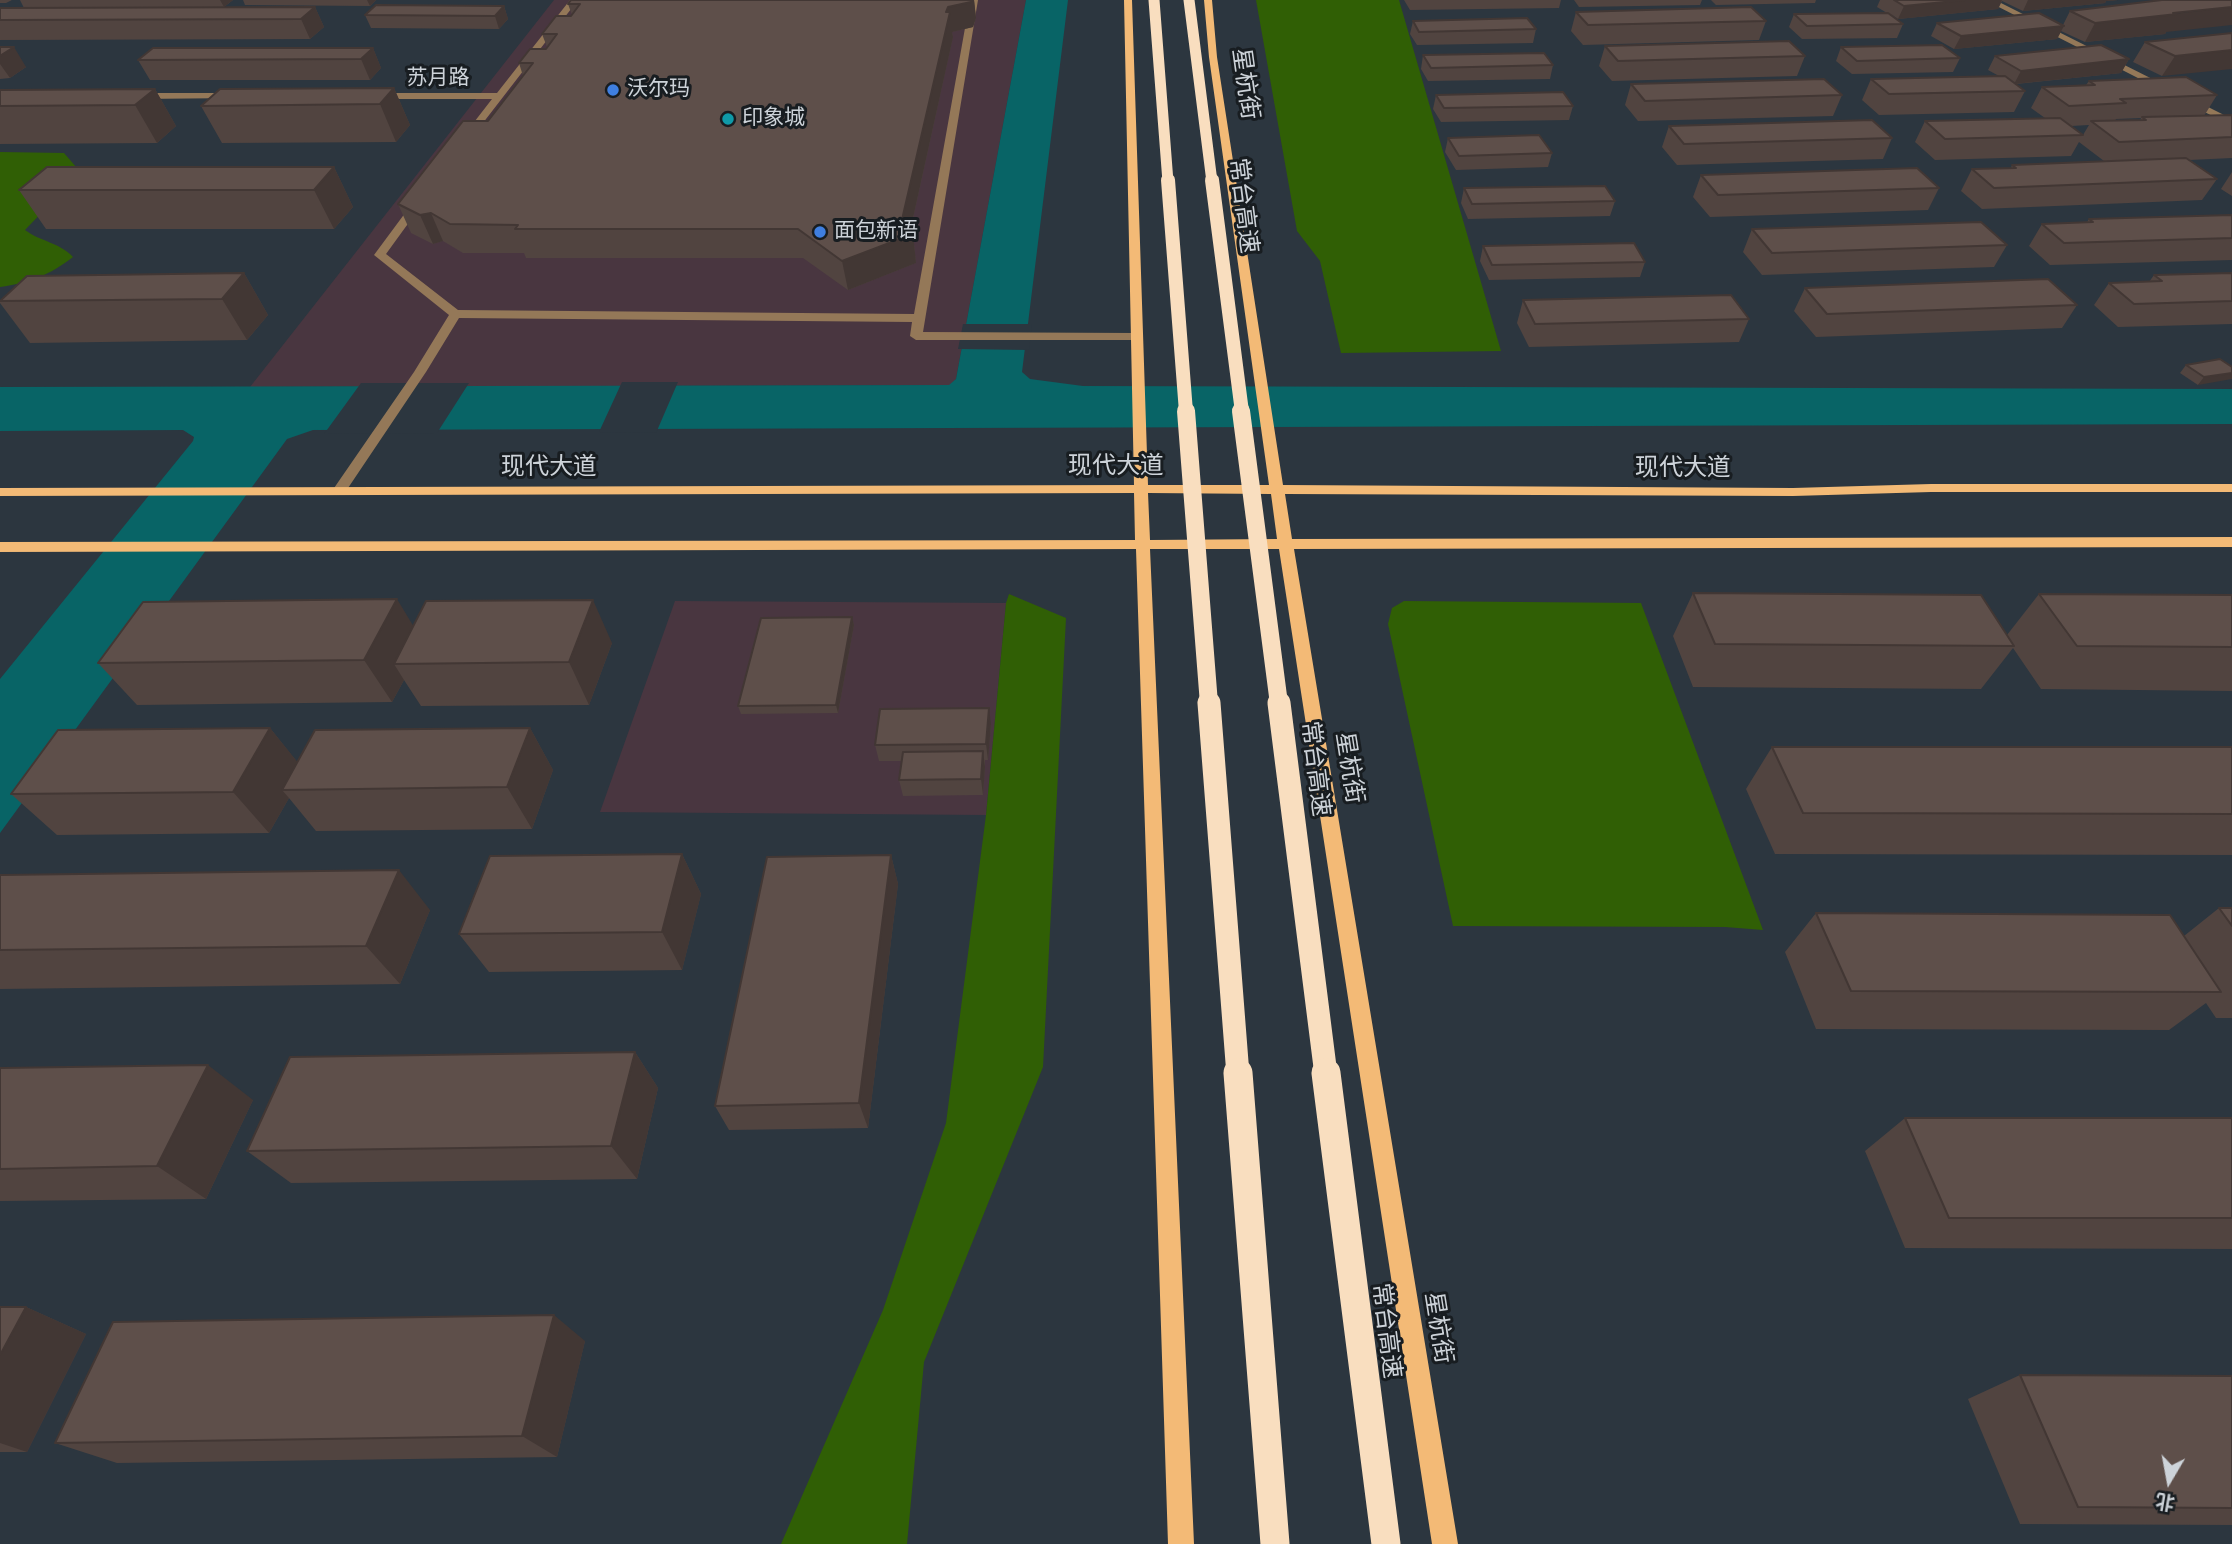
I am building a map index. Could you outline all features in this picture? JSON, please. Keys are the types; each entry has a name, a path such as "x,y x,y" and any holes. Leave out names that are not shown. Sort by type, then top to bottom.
{"highway":[{"path":"1154,0 1275,1544"},
{"name":"常台高速","path":"1189,0 1386,1544"}],"main road":[{"path":"1128,0 1135,337 1181,1544"},
{"name":"星杭街","path":"1208,0 1223,123 1277,490 1445,1544"},
{"name":"现代大道","path":"0,492 1142,489 1793,492 1944,488 2232,488"},
{"path":"0,547 2232,542"}],"street":[{"path":"459,149 574,0"},
{"path":"974,0 916,336 1135,337"},
{"path":"1989,0 2232,123"},
{"path":"123,96 245,96"},
{"name":"苏月路","path":"366,96 498,96"},
{"path":"428,191 380,254 454,314 918,318"},
{"path":"339,491 420,372 454,314"}],"shaded area":[{"name":"印象城","path":"554,0 1026,0 956,379 950,385 250,387"},
{"path":"1026,0 1068,0 1022,372 1030,379 1083,386 2232,389 2232,424 313,430 287,439 0,833 0,679 194,437 183,430 0,431 0,387 949,385 956,379"},
{"path":"675,601 1006,603 986,815 600,812"}],"green space":[{"path":"1256,0 1399,0 1501,351 1341,353 1320,261 1297,231"},
{"path":"0,152 64,153 90,183 49,205 25,230 62,248 73,257 39,277 0,287"},
{"path":"1009,594 1066,618 1043,1067 924,1362 907,1544 781,1544 883,1310 946,1123 986,815"},
{"path":"1404,601 1641,603 1763,930 1725,927 1453,926 1388,624 1392,608"}],"pier":[{"path":"963,324 1032,324 1029,350 958,349"},
{"path":"622,382 678,382 656,433 599,432"},
{"path":"361,383 469,383 437,433 324,434"}],"building":[{"name":"印象城","path":"571,0 972,0 948,7 946,12 950,12 901,224 913,234 842,261 798,229 515,229 518,225 450,224 431,213 420,215 398,204 463,121 488,121 533,63 519,63 530,49 546,49 557,34 542,34 556,16 571,16 580,4 568,4"},
{"path":"1894,0 1965,0 1904,6"},
{"path":"2162,0 2232,0 2232,7 2095,23 2070,11"},
{"path":"376,5 504,6 495,16 365,15"},
{"path":"315,7 301,19 0,20 0,8"},
{"path":"1751,7 1766,21 1588,25 1576,12"},
{"path":"1888,13 1903,24 1807,26 1794,14"},
{"path":"2039,13 2064,26 1961,36 1937,23"},
{"path":"1527,18 1536,29 1419,32 1413,21"},
{"path":"2232,33 2232,50 2175,56 2145,42"},
{"path":"1789,41 1805,56 1618,61 1605,46"},
{"path":"1942,45 1960,58 1857,61 1841,47"},
{"path":"2101,45 2129,59 2021,71 1995,56"},
{"path":"0,47 14,47 0,56"},
{"path":"153,48 373,48 361,59 138,60"},
{"path":"1544,53 1553,65 1431,68 1423,55"},
{"path":"2005,76 2025,91 1889,94 1871,79"},
{"path":"2186,77 2217,95 2120,99 2126,103 2069,106 2042,87 2095,85 2089,81"},
{"path":"1824,79 1842,95 1645,101 1631,84"},
{"path":"394,88 380,104 201,106 220,89"},
{"path":"155,89 135,105 0,106 0,90"},
{"path":"1563,92 1573,106 1444,108 1436,95"},
{"path":"2232,115 2232,137 2119,142 2091,121 2146,120 2142,117"},
{"path":"2060,118 2083,135 1945,139 1925,121"},
{"path":"1872,120 1892,138 1684,144 1669,126"},
{"path":"1539,135 1552,153 1459,156 1448,138"},
{"path":"2186,158 2217,179 1994,188 1972,169 2016,168 2012,165"},
{"path":"47,167 334,167 314,190 19,190"},
{"path":"1917,168 1939,188 1718,195 1701,175"},
{"path":"1605,186 1615,201 1472,204 1464,188"},
{"path":"2232,215 2232,238 2064,243 2042,224 2093,222 2089,219"},
{"path":"1981,222 2007,245 1772,253 1752,229"},
{"path":"1634,243 1645,262 1492,265 1483,246"},
{"path":"244,273 222,299 0,301 27,276"},
{"path":"2232,273 2232,301 2134,304 2109,283 2162,281 2154,275"},
{"path":"2048,279 2077,305 1827,314 1805,288"},
{"path":"1731,295 1749,319 1535,324 1523,300"},
{"path":"2220,359 2232,367 2232,373 2204,377 2186,365"},
{"path":"1693,593 1981,595 2014,646 1715,644"},
{"path":"2039,594 2232,595 2232,647 2077,646"},
{"path":"397,599 364,660 98,663 143,602"},
{"path":"593,600 569,662 394,664 426,601"},
{"path":"852,617 836,705 738,706 761,618"},
{"path":"989,708 986,744 875,745 880,709"},
{"path":"270,728 233,792 11,794 58,730"},
{"path":"530,728 507,787 282,790 315,730"},
{"path":"1772,747 2232,747 2232,814 1803,813"},
{"path":"983,751 981,779 899,780 903,752"},
{"path":"682,854 662,932 459,934 490,856"},
{"path":"891,855 859,1103 715,1106 767,857"},
{"path":"399,870 366,946 0,950 0,875"},
{"path":"2219,908 2232,908 2232,926"},
{"path":"1816,913 2170,915 2221,992 1851,991"},
{"path":"635,1052 611,1146 247,1151 290,1057"},
{"path":"208,1065 157,1166 0,1169 0,1068"},
{"path":"1905,1118 2232,1118 2232,1218 1949,1218"},
{"path":"0,1307 26,1307 0,1355"},
{"path":"554,1315 522,1436 55,1443 113,1322"},
{"path":"2020,1375 2232,1376 2232,1508 2078,1507"}],"place":[{"name":"沃尔玛","path":"613,90"},
{"name":"印象城","path":"728,119"},
{"name":"面包新语","path":"820,232"}]}
